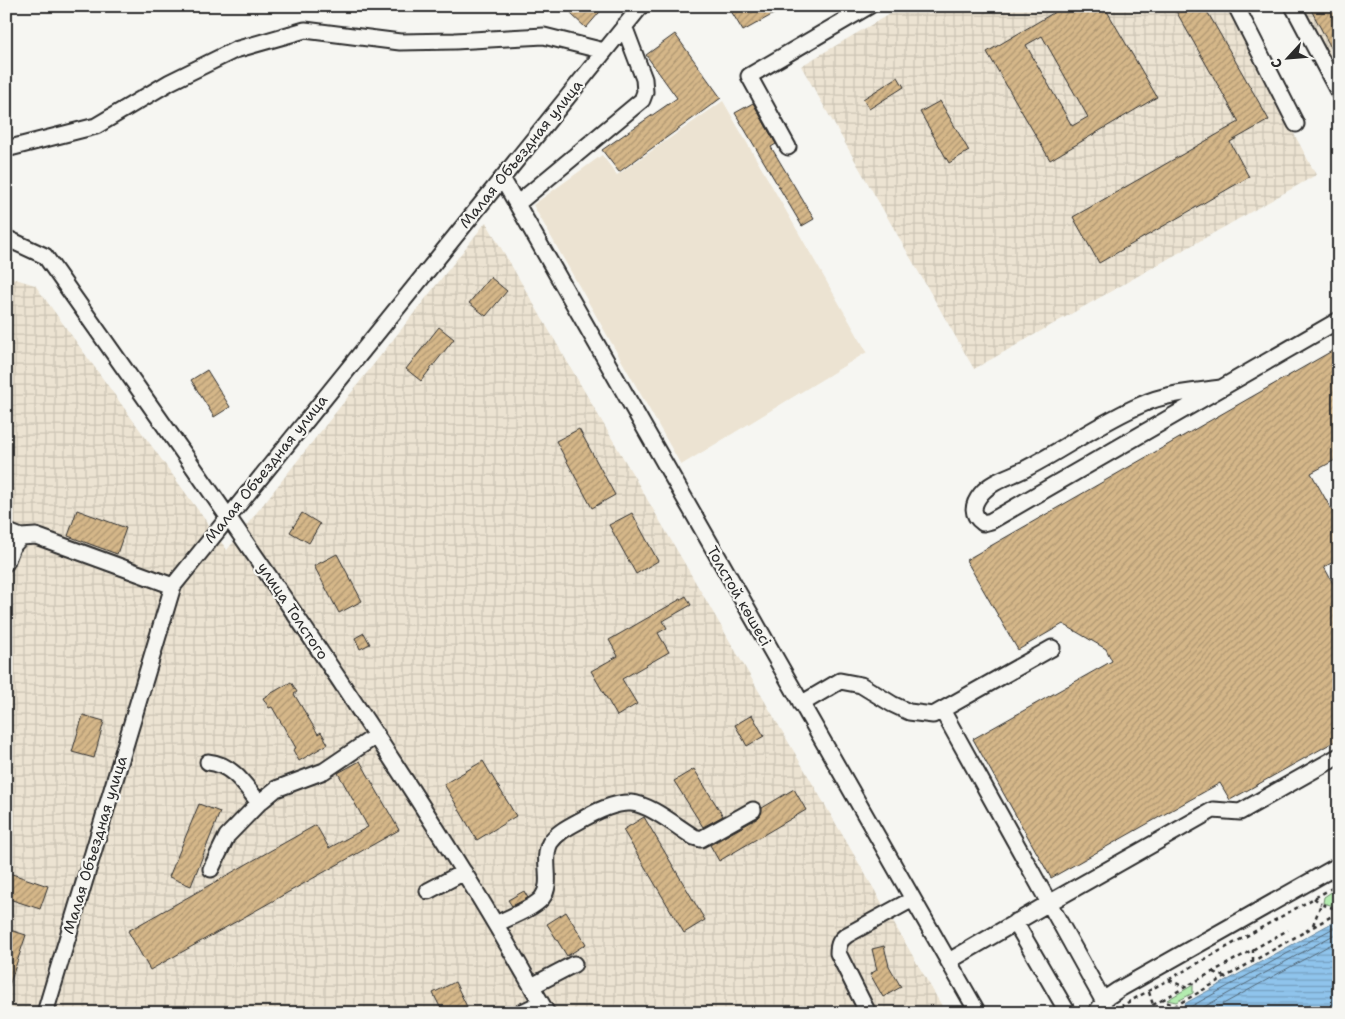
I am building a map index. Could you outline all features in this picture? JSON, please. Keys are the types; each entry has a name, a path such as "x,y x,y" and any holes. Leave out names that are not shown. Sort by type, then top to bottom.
{"street":[{"name":"Малая Объездная улица","path":"45,1013 173,586 641,6"},
{"path":"788,147 749,76 869,6"},
{"path":"1236,6 1296,124"},
{"path":"1293,6 1339,93"},
{"path":"517,204 642,100 646,92 644,79 624,26"},
{"path":"6,149 96,126 170,82 235,50 305,30 400,42 544,36 604,51"},
{"name":"Толстой көшесі","path":"502,178 978,1013"},
{"name":"улица Толстого","path":"6,238 45,256 228,516 377,736 496,924 544,1008"},
{"path":"1221,388 1180,394 1144,403 1027,468 995,483 981,493 975,504 973,510 976,518 982,523 991,521 1339,320"},
{"path":"6,531 21,537 36,536 173,586"},
{"path":"6,563 12,547 21,537"},
{"path":"801,704 840,681 862,685 892,704 909,712 933,715 1052,648"},
{"path":"942,710 1049,903 1105,1009"},
{"path":"211,869 227,836 259,802 276,789 324,771 377,736"},
{"path":"949,961 1214,810 1240,812 1339,756"},
{"path":"208,762 219,763 238,776 259,802"},
{"path":"496,924 542,898 546,888 546,856 551,842 562,830 587,817 617,804 632,803 647,808 694,837 701,839 753,810"},
{"path":"1105,1009 1106,998 1118,990 1339,865"},
{"path":"428,891 464,872"},
{"path":"868,1013 838,953 838,945 842,938 913,899"},
{"path":"1015,922 1068,1013"},
{"path":"532,986 574,964"},
{"path":"520,1013 544,1008"}],"path":[{"path":"1105,1009 1118,1008 1334,886 1339,887"},
{"path":"1314,898 1321,904 1339,911"},
{"path":"1312,927 1321,904"},
{"path":"1162,1000 1175,1006 1339,911"},
{"path":"1153,1005 1288,930"},
{"path":"1253,950 1253,961"},
{"path":"1214,972 1226,977"},
{"path":"1141,977 1149,991 1153,1005 1150,1013"},
{"path":"1169,980 1185,987"}],"shaded area":[{"path":"903,6 1226,6 1316,175 974,369 801,66"},
{"path":"1283,6 1339,6 1339,110"},
{"path":"723,101 867,352 681,465 533,205 602,155 617,175"},
{"path":"486,222 946,1013 6,1013 6,276 35,285 227,550"}],"green space":[{"path":"1336,889 1339,890 1338,907 1323,903 1324,897"},
{"path":"1193,985 1193,993 1176,1002 1167,1000"}],"water":[{"path":"1339,919 1339,1013 1180,1013 1186,1003"}],"building":[{"path":"578,6 605,6 586,28 571,14"},
{"path":"740,6 788,6 743,31 731,11"},
{"path":"1065,6 1104,6 1157,97 1050,160 987,52","holes":["1042,36 1088,117 1072,126 1026,45"]},
{"path":"1173,6 1204,6 1269,120 1230,142 1249,177 1099,263 1073,217 1239,122"},
{"path":"1309,6 1339,6 1339,63"},
{"path":"675,34 721,98 619,172 602,150 677,98 646,55"},
{"path":"898,77 904,87 869,109 863,99"},
{"path":"940,101 969,151 949,163 920,112"},
{"path":"753,103 776,144 771,147 814,219 802,226 735,113"},
{"path":"490,277 507,291 486,316 469,303"},
{"path":"439,327 454,339 421,381 406,369"},
{"path":"1339,347 1339,458 1311,473 1339,523 1339,559 1324,567 1339,594 1339,739 1230,800 1220,783 1051,878 973,739 1112,661 1106,649 1063,624 1018,650 966,560"},
{"path":"207,370 230,407 214,417 191,380"},
{"path":"579,429 615,495 592,508 556,441"},
{"path":"77,510 126,528 117,554 68,536"},
{"path":"302,513 320,524 309,543 290,532"},
{"path":"632,513 658,561 636,574 609,525"},
{"path":"337,554 362,601 339,613 314,566"},
{"path":"686,596 691,605 663,621 667,628 658,633 669,652 622,679 637,704 617,716 591,671 618,656 609,640"},
{"path":"364,633 370,644 360,649 355,638"},
{"path":"291,682 297,692 294,694 318,734 321,732 328,744 299,761 293,750 296,748 272,707 269,708 263,698"},
{"path":"83,715 104,721 94,758 72,752"},
{"path":"752,715 764,736 747,746 735,725"},
{"path":"360,761 399,830 150,970 128,931 316,825 329,848 368,827 338,773"},
{"path":"483,761 516,816 477,840 444,784"},
{"path":"694,769 723,816 703,827 674,781"},
{"path":"794,789 806,810 719,861 710,845 758,818 762,808"},
{"path":"199,804 220,812 191,886 169,877"},
{"path":"644,817 705,920 684,933 623,830"},
{"path":"6,872 48,886 40,909 6,898"},
{"path":"524,891 528,898 512,906 508,900"},
{"path":"566,912 586,944 567,956 547,924"},
{"path":"10,930 26,935 8,989 6,989 6,941"},
{"path":"884,946 889,966 901,987 883,997 870,974 877,970 872,949"},
{"path":"455,982 470,1013 443,1013 433,993"}]}
